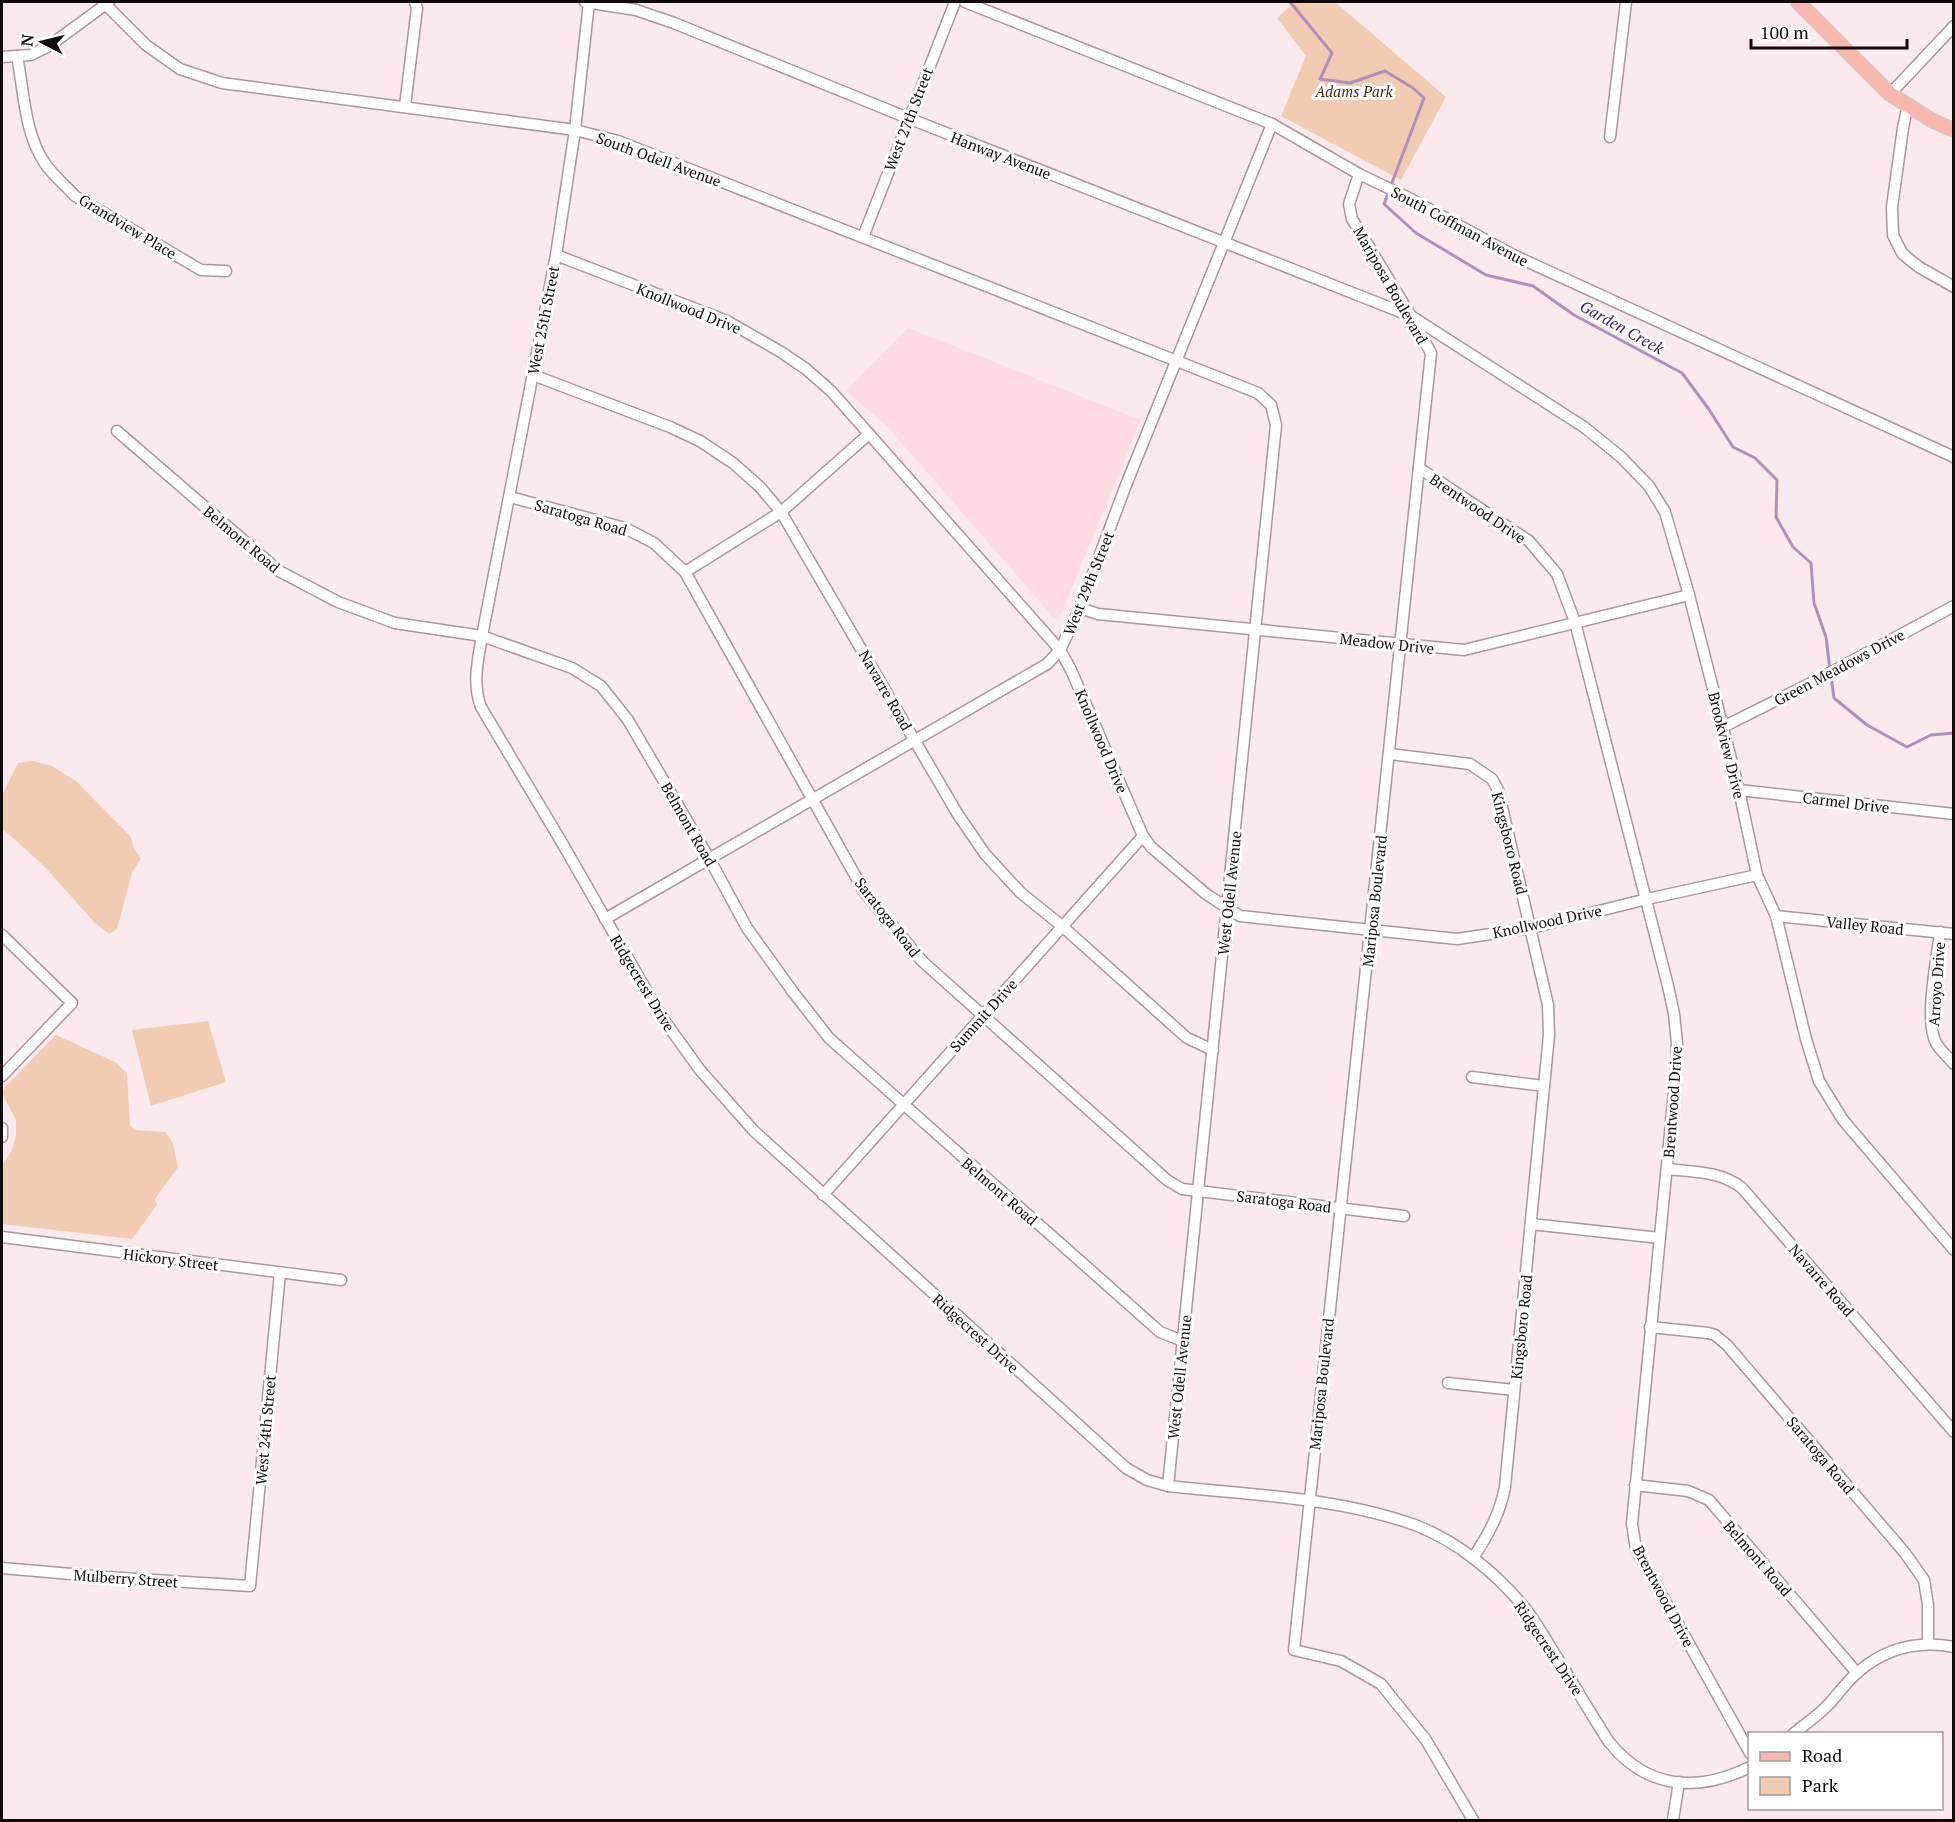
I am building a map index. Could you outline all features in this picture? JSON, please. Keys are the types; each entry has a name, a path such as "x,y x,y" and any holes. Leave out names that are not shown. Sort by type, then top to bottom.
{"main road":[{"path":"1798,2 1890,94 1933,121 1953,130"}],"street":[{"path":"2,57 30,55 49,46 106,2"},
{"name":"South Odell Avenue","path":"106,2 146,45 180,69 212,80 575,130 618,141 1177,361"},
{"path":"405,106 417,8 415,2"},
{"path":"584,2 589,2"},
{"name":"Hanway Avenue","path":"589,2 636,10 674,23 908,118 1412,316"},
{"name":"West 25th Street","path":"482,636 556,255 575,130 589,2"},
{"name":"West 27th Street","path":"863,237 955,2"},
{"name":"South Coffman Avenue","path":"964,2 1272,124 1359,174 1407,197 1513,255 1953,457"},
{"path":"1610,137 1626,2"},
{"path":"1890,94 1953,26"},
{"name":"Grandview Place","path":"17,56 27,117 36,147 46,164 75,196 201,270 226,272"},
{"path":"1908,104 1902,128 1892,207 1893,235 1902,253 1910,260 1953,286"},
{"name":"West 29th Street","path":"605,919 1047,664 1060,650 1080,608 1223,242 1272,124"},
{"name":"Mariposa Boulevard","path":"1359,174 1349,204 1352,219 1412,316 1431,353 1294,1650 1341,1660 1381,1684 1426,1740 1473,1821"},
{"name":"Knollwood Drive","path":"556,255 727,321 756,337 814,376 831,391 1060,650 1071,670 1143,836 1151,847 1206,894 1240,916 1457,939 1531,928 1647,898 1757,875"},
{"name":"Brookview Drive","path":"1412,316 1584,427 1621,457 1649,486 1665,513 1723,727 1757,875 1776,916 1806,1039 1819,1081 1843,1120 1953,1250"},
{"name":"West Odell Avenue","path":"1168,1486 1276,424 1271,405 1258,393 1177,361"},
{"name":"Navarre Road","path":"533,375 670,427 700,441 734,464 760,487 781,512 957,813 985,854 1021,894 1062,926 1187,1038 1213,1050"},
{"name":"Belmont Road","path":"117,431 279,571 338,602 395,622 482,636 572,668 602,686 628,720 747,928 792,992 829,1038 1160,1332 1183,1341"},
{"path":"685,572 781,512 869,434"},
{"name":"Brentwood Drive","path":"1419,468 1529,541 1557,574 1575,622 1647,898 1674,1014 1677,1043 1632,1524 1636,1549 1748,1751"},
{"name":"Saratoga Road","path":"510,497 625,528 654,543 685,572 865,893 922,961 1167,1180 1182,1190 1404,1216"},
{"name":"Meadow Drive","path":"1080,608 1098,614 1464,650 1689,595"},
{"name":"Green Meadows Drive","path":"1723,727 1815,681 1953,606"},
{"name":"Ridgecrest Drive","path":"482,636 475,675 481,707 660,1016 700,1070 754,1131 1126,1468 1147,1480 1168,1486 1309,1501 1365,1510 1417,1526 1442,1538 1473,1558 1525,1608 1609,1742 1620,1755 1645,1773 1679,1782 1719,1780 1748,1767"},
{"name":"Kingsboro Road","path":"1390,754 1470,764 1492,779 1498,790 1548,1005 1549,1035 1502,1504 1487,1536 1473,1558"},
{"name":"Carmel Drive","path":"1739,790 1953,814"},
{"name":"Summit Drive","path":"823,1195 1143,836"},
{"name":"Valley Road","path":"1776,916 1953,934"},
{"name":"Arroyo Drive","path":"1940,932 1931,1008 1931,1030 1936,1044 1953,1064"},
{"path":"2,935 72,1003 2,1076"},
{"path":"1472,1077 1544,1086"},
{"path":"2,1128 2,1137"},
{"name":"Navarre Road","path":"1667,1169 1719,1175 1732,1180 1742,1188 1953,1432"},
{"path":"1531,1224 1660,1238"},
{"name":"Hickory Street","path":"2,1237 341,1280"},
{"name":"West 24th Street","path":"250,1586 280,1273"},
{"name":"Saratoga Road","path":"1650,1327 1708,1333 1715,1335 1727,1345 1905,1553 1924,1580 1928,1605 1928,1644"},
{"name":"Kingsboro Road","path":"1448,1383 1514,1390"},
{"name":"Belmont Road","path":"1635,1485 1688,1491 1709,1500 1857,1673"},
{"name":"Mulberry Street","path":"2,1568 250,1586"},
{"path":"1795,1732 1825,1708 1857,1673 1882,1654 1905,1647 1928,1644 1953,1647"},
{"path":"1673,1821 1679,1782"}],"shaded area":[{"path":"908,328 1141,420 1061,614 1056,618 887,426 846,391"}],"green space":[{"name":"Adams Park","path":"1295,2 1335,2 1446,97 1401,180 1281,116 1306,56 1277,18"},
{"path":"33,761 52,766 76,781 131,837 134,849 141,858 132,873 117,929 109,934 95,923 45,867 2,828 2,795 18,763"},
{"path":"208,1021 226,1082 151,1106 132,1030"},
{"path":"56,1035 115,1062 127,1073 130,1125 135,1130 166,1132 173,1144 178,1167 155,1199 157,1205 132,1239 2,1224 2,1166 12,1150 16,1136 16,1120 2,1093 5,1087"}],"waterway":[{"name":"Garden Creek","path":"1290,2 1332,53 1320,79 1350,83 1385,71 1413,88 1424,98 1384,204 1416,233 1486,275 1533,286 1574,315 1682,373 1733,447 1755,458 1777,480 1776,517 1793,547 1811,563 1814,603 1826,637 1830,670"},
{"name":"Garden Creek","path":"1831,676 1834,698 1867,725 1907,747 1931,735 1954,733"}]}
